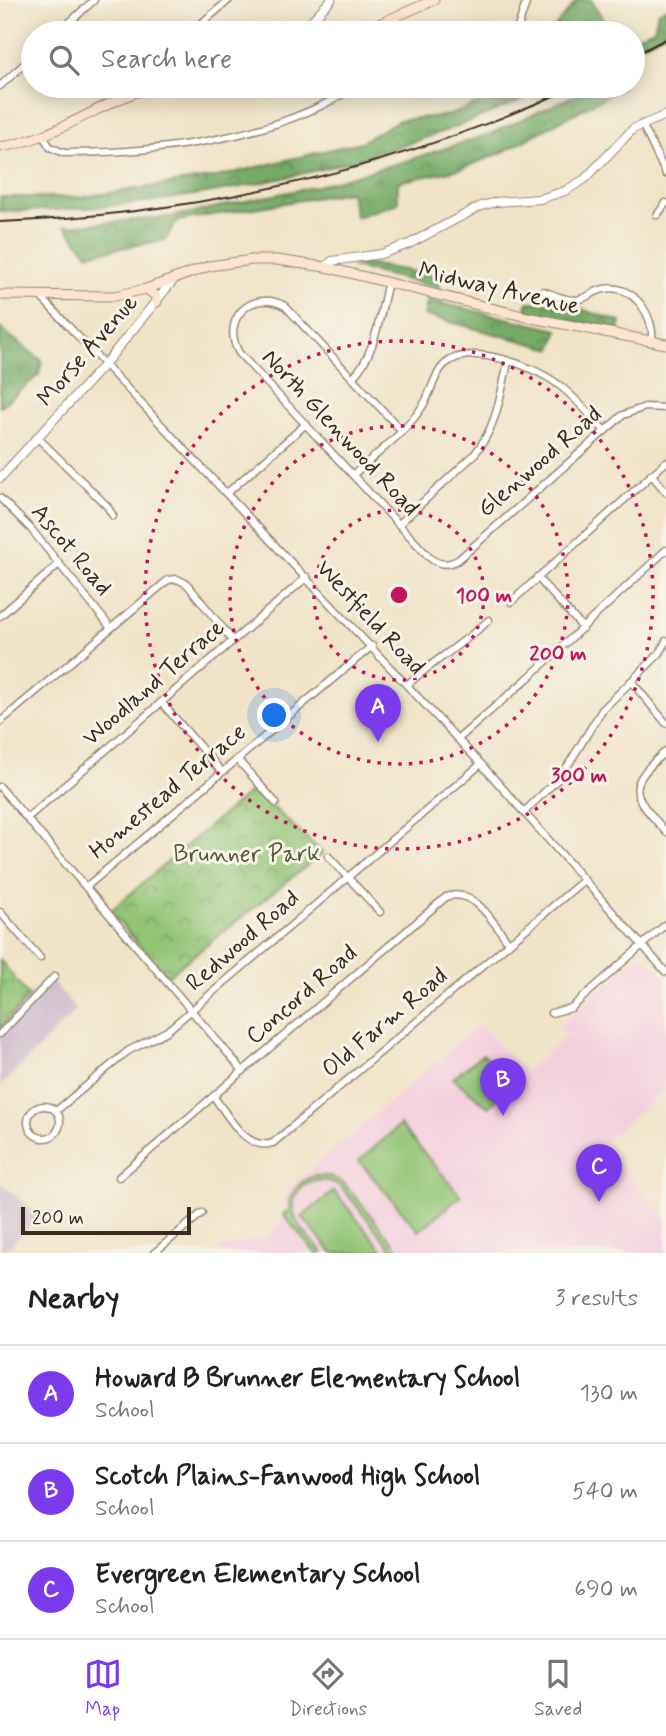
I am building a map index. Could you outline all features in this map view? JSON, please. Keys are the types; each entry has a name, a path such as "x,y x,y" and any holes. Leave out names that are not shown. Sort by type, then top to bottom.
{"main road":[{"path":"386,21 434,0"},
{"path":"0,147 43,136 124,98"},
{"name":"Midway Avenue","path":"0,295 114,296 146,289 209,266 252,260 287,261 324,267 527,317 666,344"},
{"path":"146,289 155,295 157,302"}],"street":[{"path":"71,21 94,0"},
{"path":"204,21 229,0"},
{"path":"311,21 331,0"},
{"path":"520,21 527,0"},
{"path":"0,86 21,67"},
{"path":"43,136 50,147 64,153 159,149 243,132 289,119 334,98"},
{"path":"324,267 332,261 381,254 409,244 481,206 496,202 540,199 565,191 585,179 626,135 642,124 666,115"},
{"path":"642,124 666,174"},
{"path":"657,215 666,203"},
{"name":"Morse Avenue","path":"0,478 104,365 175,278"},
{"path":"388,282 373,341 363,364 352,378 401,430"},
{"path":"543,291 572,300 585,298 607,288 626,291 633,295 642,307 652,326 652,342"},
{"name":"Westfield Road","path":"40,296 372,646 666,972"},
{"name":"North Glenwood Road","path":"352,378 285,306 265,300 249,305 241,312 233,330 236,347 431,559 447,564"},
{"path":"353,475 423,407 440,369 453,358 472,354 539,372 561,386 604,430"},
{"path":"399,524 474,455 484,442 494,422 508,362"},
{"name":"Glenwood Road","path":"447,564 458,560 623,415 650,406 666,408"},
{"path":"227,493 306,424"},
{"path":"38,438 107,506 113,516"},
{"path":"511,602 666,462"},
{"path":"650,474 666,492"},
{"name":"Ascot Road","path":"0,498 31,529 111,628"},
{"path":"458,739 666,550"},
{"path":"0,616 59,564"},
{"path":"537,577 583,628"},
{"name":"Woodland Terrace","path":"27,818 307,578"},
{"path":"0,722 162,583 177,579 187,584 233,641"},
{"path":"407,685 433,662 459,647 489,620"},
{"path":"524,812 562,775 594,720 660,653 666,640"},
{"name":"Homestead Terrace","path":"86,887 372,646"},
{"path":"631,681 666,723"},
{"path":"162,702 221,771"},
{"path":"666,751 642,774 637,791 643,807 666,832"},
{"path":"236,759 276,803"},
{"name":"Redwood Road","path":"56,1111 128,1051 167,1031 481,764"},
{"path":"0,787 243,1071"},
{"path":"328,856 380,912"},
{"name":"Old Farm Road","path":"214,1097 252,1143 262,1146 273,1143 584,880"},
{"name":"Concord Road","path":"119,1177 446,897 461,895 471,898 509,943"},
{"path":"0,912 40,958"},
{"path":"551,1013 571,1008 666,924"},
{"path":"0,1034 55,976"},
{"path":"44,1106 56,1111 60,1123 56,1132 44,1138 32,1133 28,1119 34,1109 44,1106"},
{"path":"154,1253 202,1213"}],"shaded area":[{"path":"643,954 666,980 666,1088 601,1145 666,1219 666,1253 221,1253 220,1248 265,1238 283,1219 286,1191 480,1024 525,1072 568,1035 559,1026"},
{"path":"48,976 76,1010 0,1087 0,1026"},
{"path":"0,1183 40,1216 3,1252 0,1249"}],"green space":[{"path":"577,0 591,0 604,21 560,21"},
{"path":"666,8 666,32 645,43 645,33 654,29 658,12"},
{"path":"490,98 526,98 422,139 321,169 268,181 159,200 52,210 0,211 0,197 82,197 216,177 361,142 399,120 450,115"},
{"path":"569,98 603,98 501,153 460,169 398,182 398,203 356,217 350,192 177,221 165,240 88,254 65,226 170,217 317,186 490,134"},
{"path":"362,263 440,276 439,288 353,267"},
{"path":"428,300 558,330 552,349 424,315"},
{"path":"528,302 562,303 621,322 619,330 525,312"},
{"path":"0,328 42,361 39,375 0,407"},
{"name":"Brunner Park","path":"253,789 323,853 166,977 110,911"},
{"path":"0,960 29,997 1,1027 0,1026"},
{"path":"483,1054 516,1084 488,1107 453,1078"},
{"path":"400,1125 461,1196 419,1231 359,1161"},
{"path":"314,1176 330,1176 344,1183 402,1253 395,1253 341,1187 323,1181 306,1185 299,1191 293,1207 300,1227 323,1253 315,1253 283,1214 289,1211 295,1189"},
{"path":"334,1191 385,1253 332,1253 302,1217"}],"railway":[{"path":"645,50 666,39"},
{"path":"0,222 149,209 222,198 295,182 367,164 437,142 548,98"}],"place":[{"name":"Howard B Brunner Elementary School","path":"378,742"},
{"name":"Scotch Plains-Fanwood High School","path":"503,1116"},
{"name":"Evergreen Elementary School","path":"599,1202"}]}
